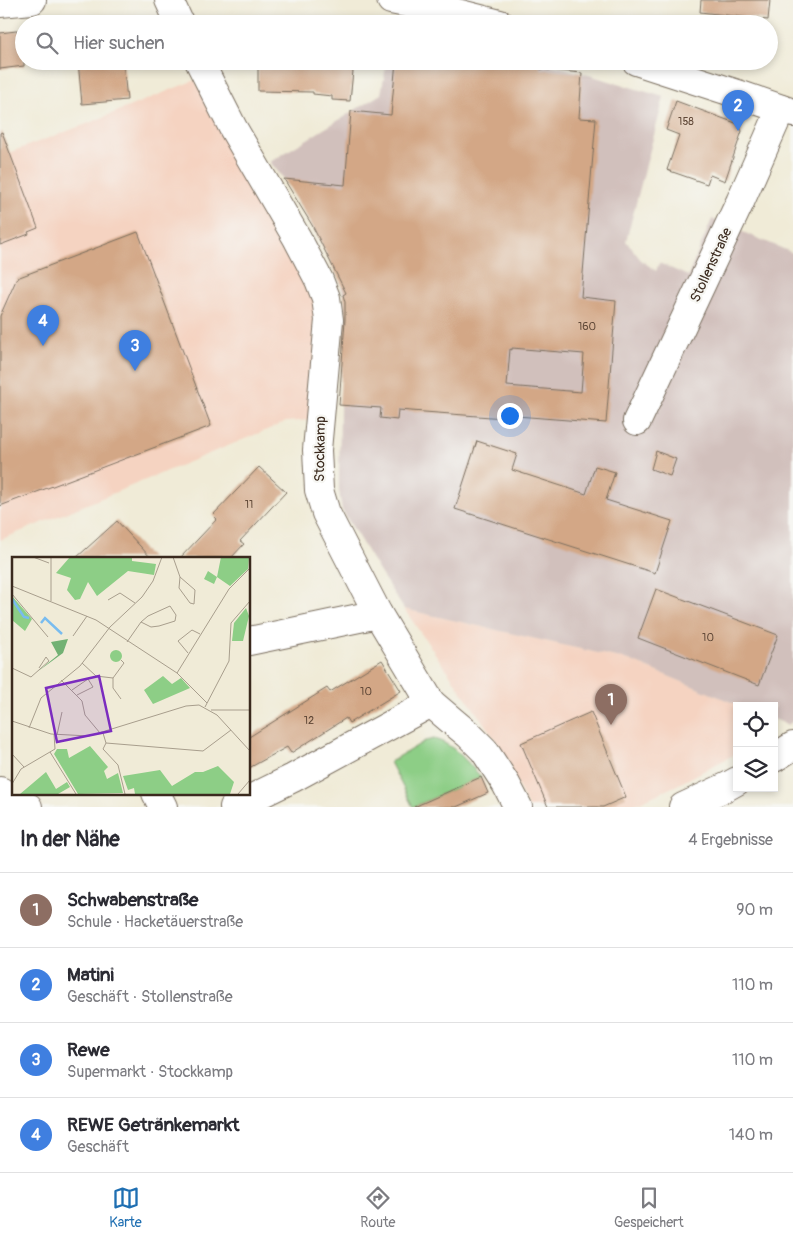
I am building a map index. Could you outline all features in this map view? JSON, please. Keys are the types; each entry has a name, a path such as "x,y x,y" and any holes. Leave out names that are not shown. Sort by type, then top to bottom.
{"street":[{"path":"0,3 32,0"},
{"path":"169,0 176,15"},
{"path":"391,0 465,15"},
{"name":"Stockkamp","path":"204,70 319,280 326,298 329,320 317,450 319,490 326,513 378,614 432,703 484,750 518,807"},
{"path":"663,70 787,111"},
{"name":"Stollenstraße","path":"637,421 787,111"},
{"path":"250,641 378,614"},
{"path":"234,807 293,778 432,703"},
{"path":"778,755 793,746"},
{"path":"683,807 733,783"},
{"path":"0,791 28,807"},
{"path":"156,794 163,807"}],"shaded area":[{"path":"385,70 570,70 664,97 626,241 641,260 656,271 659,263 688,276 712,219 793,253 793,721 788,725 778,721 778,702 733,703 629,660 404,609 342,510 339,490 344,298 340,281 312,225 284,179 270,162 381,94"},
{"path":"195,80 318,306 311,420 286,422 0,540 0,156 84,125"},
{"path":"404,609 629,660 733,703 733,755 677,785 629,807 528,807 499,745"}],"green space":[{"path":"434,739 454,749 481,777 413,807 390,762 425,741"}],"building":[{"path":"701,0 770,0 768,15 726,15 700,12"},
{"path":"15,31 15,67 0,69 0,33"},
{"path":"79,70 124,70 127,100 82,104"},
{"path":"258,70 353,70 350,101 332,100 332,96 313,94 313,92 258,91"},
{"path":"395,70 550,70 582,73 579,118 596,119 581,297 616,301 606,423 504,415 504,418 398,410 397,420 380,418 381,408 339,405 345,320 343,295 346,293 312,225 284,179 345,185 351,111 391,115","holes":["510,349 584,354 581,392 507,386"]},
{"path":"676,101 738,124 742,131 725,181 710,175 707,184 667,170 679,135 666,130"},
{"path":"2,132 38,228 28,232 29,234 0,245 0,133"},
{"path":"138,232 211,426 0,506 0,316 17,278"},
{"path":"477,441 517,454 512,470 586,494 595,466 615,472 606,500 672,521 655,573 455,509"},
{"path":"656,451 676,459 670,476 651,469"},
{"path":"259,467 286,492 240,541 244,544 232,557 181,557 217,519 213,515"},
{"path":"117,521 150,557 77,557"},
{"path":"656,589 778,635 759,685 638,638"},
{"path":"382,660 401,691 349,723 346,718 291,753 287,747 250,767 250,736 327,688 330,692"},
{"path":"591,712 626,797 603,807 548,807 521,743"},
{"path":"481,777 488,793 456,807 414,807"}],"place":[{"name":"Matini","path":"738,131"},
{"name":"REWE Getränkemarkt","path":"43,346"},
{"name":"Rewe","path":"135,371"},
{"name":"Schwabenstraße","path":"611,725"}]}
